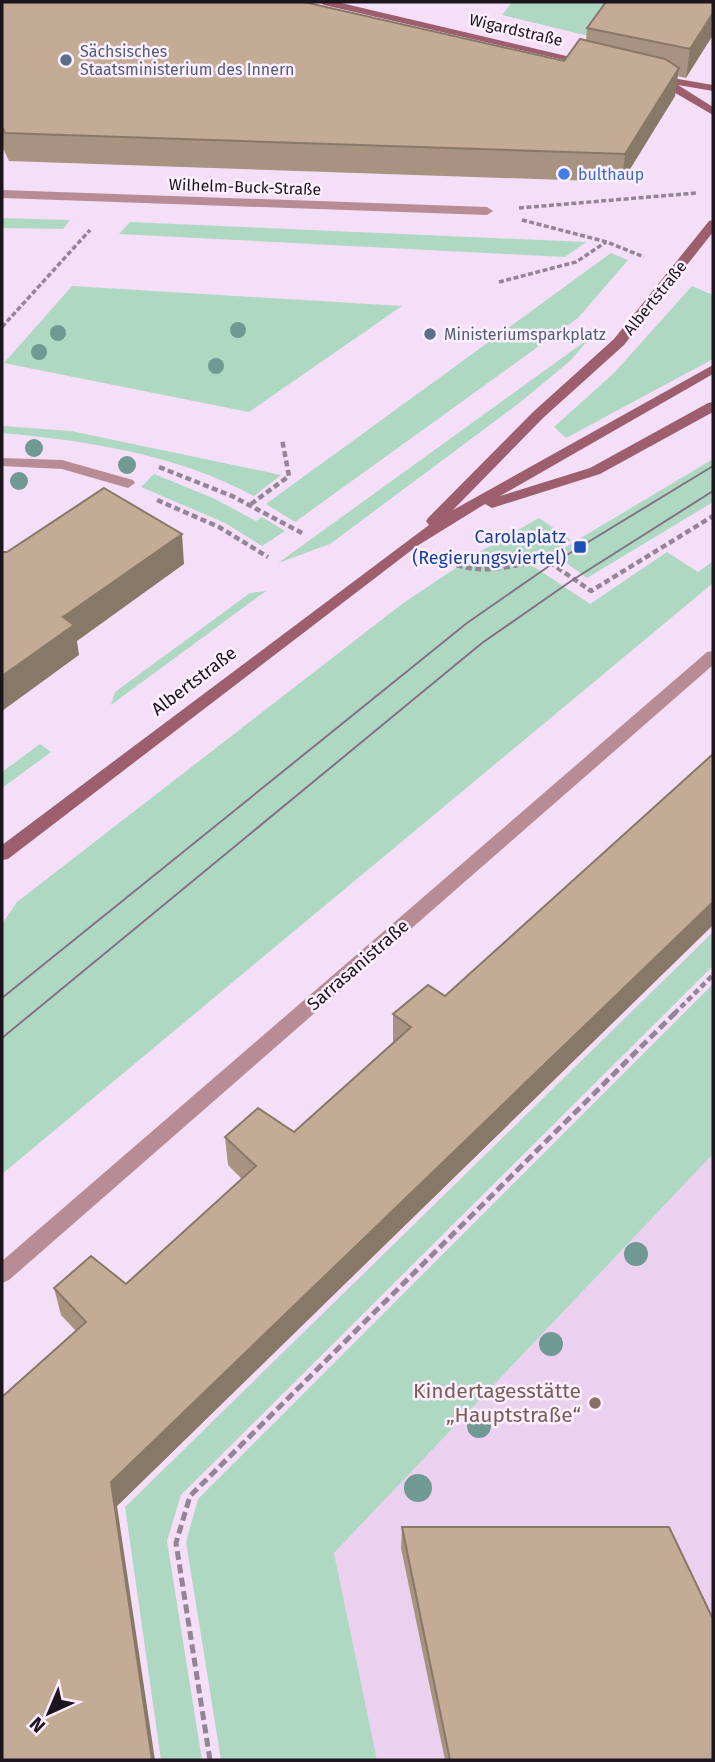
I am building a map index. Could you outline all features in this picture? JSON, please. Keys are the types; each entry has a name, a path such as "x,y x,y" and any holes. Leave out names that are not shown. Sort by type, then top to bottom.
{"main road":[{"name":"Wigardstraße","path":"324,2 606,67"},
{"path":"647,76 713,88"},
{"path":"660,80 713,112"},
{"name":"Albertstraße","path":"412,542 538,415 619,342 713,224"},
{"name":"Albertstraße","path":"2,853 412,542 458,513 713,369"},
{"name":"Albertstraße","path":"458,513 595,471 713,406"}],"street":[{"name":"Wilhelm-Buck-Straße","path":"2,194 487,211"},
{"path":"2,462 62,465 128,483"},
{"name":"Sarrasanistraße","path":"2,1274 713,656"}],"path":[{"path":"487,211 696,193"},
{"path":"2,327 120,198"},
{"path":"487,211 607,242 648,259"},
{"path":"499,282 576,262 607,242"},
{"path":"251,504 289,476 282,438"},
{"path":"268,557 219,527 137,492 128,483 146,463 200,480 251,504 302,533"},
{"path":"412,542 465,570 507,567 545,559 591,591 713,516"},
{"path":"210,1760 176,1543 190,1496 713,975"}],"shaded area":[{"name":"Kindertagesstätte „Hauptstraße“","path":"713,1154 713,1760 377,1760 334,1553"}],"green space":[{"path":"512,2 628,2 597,38 502,15"},
{"path":"2,218 70,220 63,229 2,228"},
{"path":"130,222 586,242 565,257 119,234"},
{"path":"611,253 628,260 578,318 295,522 266,504"},
{"path":"72,286 402,306 249,412 4,363"},
{"path":"692,286 713,295 713,359 566,438 554,427 615,372"},
{"path":"591,337 570,361 518,404 330,544 278,563"},
{"path":"2,426 71,431 281,475 254,496 194,470 163,460 100,445 2,433"},
{"path":"713,459 713,502 587,578 554,554"},
{"path":"154,474 213,498 256,521 262,517 285,531 262,546 225,523 141,487"},
{"path":"539,518 571,540 533,566 590,604 667,552 698,572 713,561 713,583 2,1174 2,924 17,902 402,604 481,551"},
{"path":"266,591 111,705 115,692 250,593"},
{"path":"40,744 51,752 2,788 2,772"},
{"path":"713,932 713,966 181,1495 167,1541 202,1760 161,1760 125,1507"},
{"path":"713,984 713,1154 334,1553 377,1760 221,1760 186,1542 198,1499"}],"building":[{"path":"2,2 304,2 564,61 580,39 665,59 679,68 625,154 5,133 2,127"},
{"path":"606,2 713,2 713,13 690,49 587,28"},
{"path":"104,488 182,534 63,617 74,625 2,676 2,552 7,552"},
{"path":"713,754 713,902 111,1482 152,1760 2,1760 2,1397 86,1322 54,1288 91,1256 126,1284 256,1166 225,1137 258,1108 294,1132 411,1027 393,1014 428,985 445,996"},
{"path":"402,1527 669,1527 713,1619 713,1760 450,1760"}],"tram line":[{"path":"2,998 467,623 552,564 713,466"},
{"path":"2,1038 482,643 574,579 713,491"}],"place":[{"name":"Sächsisches Staatsministerium des Innern","path":"66,60"},
{"name":"bulthaup","path":"564,174"},
{"name":"Ministeriumsparkplatz","path":"430,334"},
{"name":"Carolaplatz (Regierungsviertel)","path":"580,547"},
{"name":"Kindertagesstätte „Hauptstraße“","path":"595,1403"}]}
